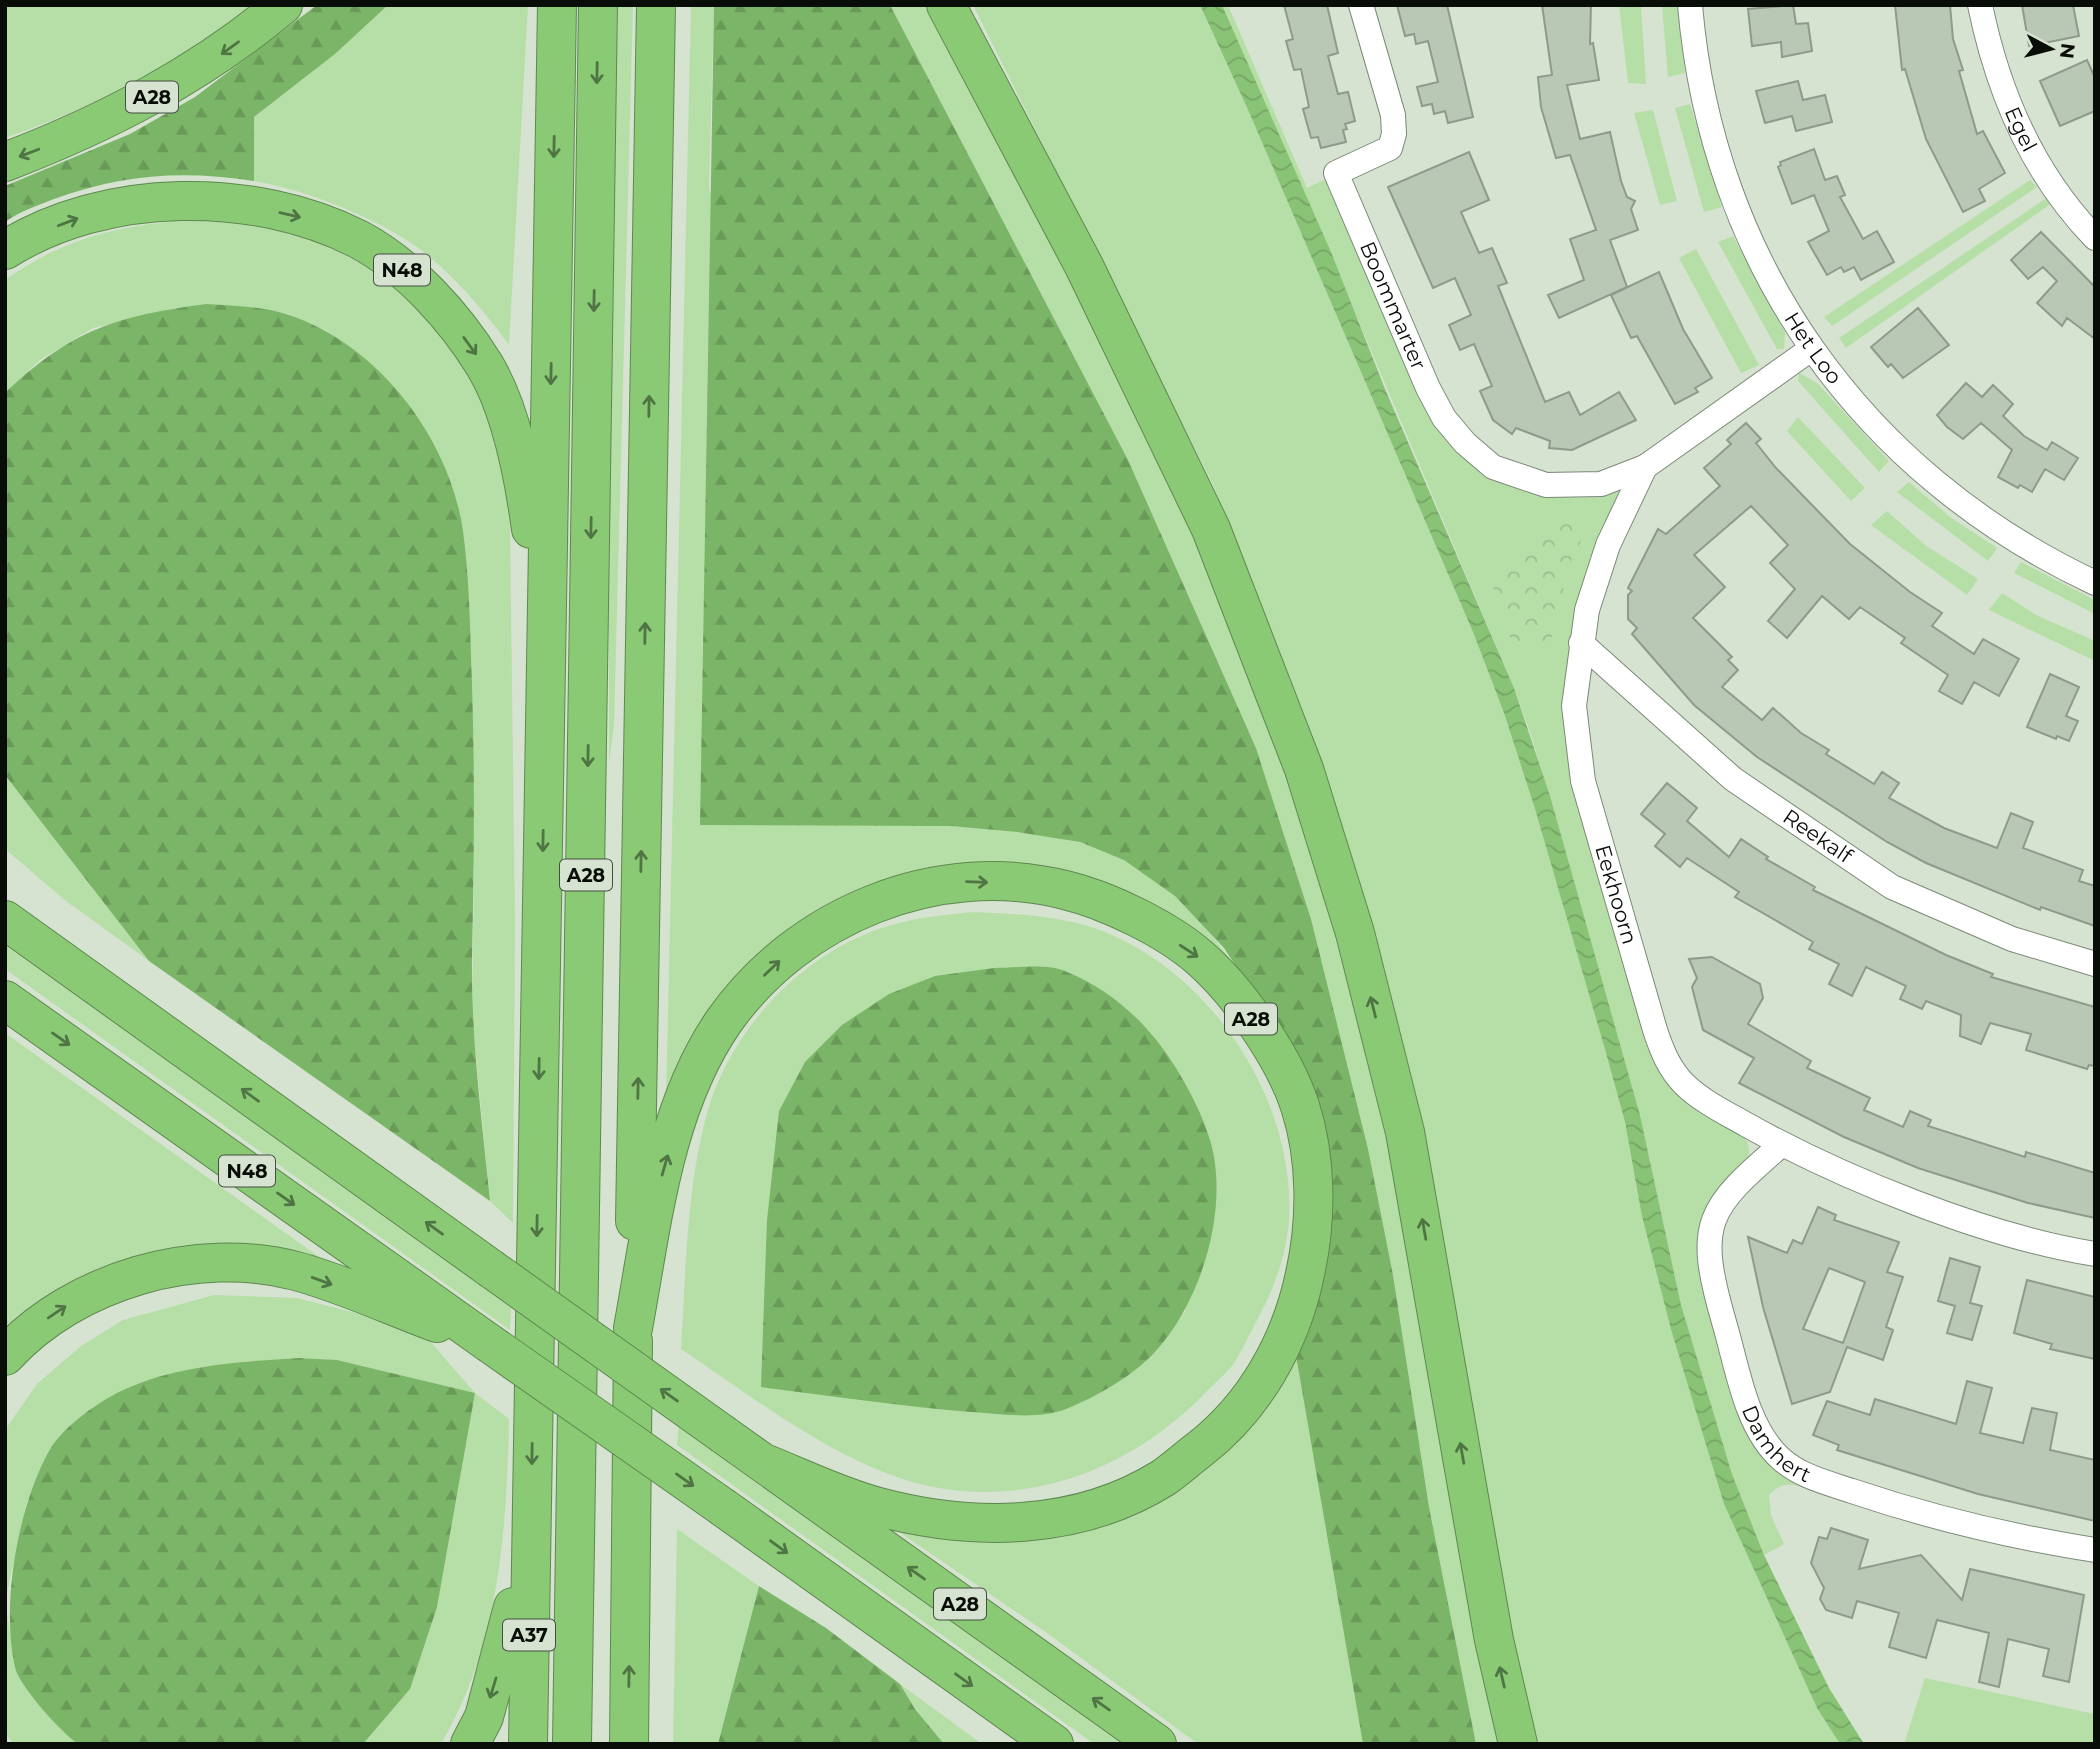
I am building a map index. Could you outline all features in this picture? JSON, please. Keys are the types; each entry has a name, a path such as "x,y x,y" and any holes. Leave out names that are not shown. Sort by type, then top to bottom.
{"highway":[{"name":"A28","path":"5,162 118,115 174,85 217,57 284,5"},
{"name":"A28","path":"470,1744 484,1717 503,1655 531,1526 556,5"},
{"name":"A28","path":"572,1744 598,5"},
{"name":"A28","path":"629,1744 633,1328 656,5"},
{"path":"946,5 1084,266 1211,529 1304,769 1355,933 1405,1132 1494,1640 1518,1744"},
{"name":"N48","path":"5,250 83,217 146,201 220,200 299,216 358,239 396,264 445,315 486,367 510,427 526,491 546,652"},
{"name":"A28","path":"633,1328 659,1186 697,1069 724,1021 771,968 813,933 854,911 959,881 1015,883 1065,890 1121,910 1199,957 1238,999 1273,1051 1299,1104 1310,1154 1314,1202 1312,1237 1301,1295 1282,1346 1255,1393 1215,1437 1161,1479 1109,1503 1052,1520 993,1525 937,1520 875,1506 764,1463"},
{"name":"A28","path":"14,923 490,1268 1157,1744"},
{"name":"N48","path":"5,1000 489,1343"},
{"name":"A28","path":"5,1356 24,1335 68,1305 126,1279 180,1267 232,1263 295,1271 489,1343 724,1507 1054,1744"},
{"name":"A37","path":"528,1744 531,1526"}],"street":[{"name":"Boommarter","path":"1361,5 1393,115 1394,134 1390,148 1336,173 1386,293 1444,418 1465,443 1493,467 1546,485 1601,484 1645,467"},
{"name":"Het Loo","path":"1690,5 1703,104 1723,171 1760,260 1811,349 1869,422 1912,464 1997,528 2043,558 2095,583"},
{"name":"Egel","path":"1980,5 1990,55 2007,104 2029,151 2071,214 2095,238"},
{"path":"1645,467 1811,349"},
{"name":"Eekhoorn","path":"1645,467 1596,578 1581,643 1574,706 1583,782 1665,1059 1675,1074 1701,1099 1782,1144 1944,1211 2071,1250 2095,1254"},
{"name":"Reekalf","path":"1581,643 1733,779 1892,887 2012,939 2095,964"},
{"name":"Damhert","path":"1782,1144 1724,1197 1713,1218 1709,1243 1716,1293 1748,1402 1759,1427 1779,1458 1807,1475 1890,1503 1966,1525 2095,1550"}],"green space":[{"path":"5,5 252,5 198,46 167,65 102,99 5,138"},
{"path":"317,5 388,5 335,54 254,117 254,181 177,175 129,179 54,199 5,222 5,186 130,134 195,97"},
{"path":"388,5 528,5 509,345 462,288 413,244 346,209 275,185 254,181 254,117 335,54"},
{"path":"618,5 633,5 614,725 609,762 609,415"},
{"path":"691,5 714,5 709,189 951,826 1078,842 1112,853 1143,871 1172,893 1221,946 1282,1035 1093,883 863,889 666,1099"},
{"path":"714,5 890,5 1128,460 1256,748 1311,919 1368,1149 1393,1275 1429,1507 1476,1744 1363,1744 1294,1344 1309,1313 1282,1036 1224,948 1175,896 1124,860 1080,842 1017,832 951,826 700,825"},
{"path":"890,5 936,5 1233,614 1328,891 1375,1079 1439,1407 1500,1744 1476,1744 1429,1507 1393,1275 1311,919 1256,748 1128,460"},
{"path":"973,5 1200,5 1249,112 1473,632 1504,713 1535,809 1606,1053 1625,1122 1672,1333 1724,1504 1817,1708 1840,1744 1537,1744 1520,1685 1428,1151 1349,848 1310,728 1213,485"},
{"path":"1222,5 1228,5 1307,188 1328,178 1429,417 1467,460 1617,491 1620,500 1566,675 1652,1056 1741,1134 1749,1148 1746,1162 1713,1199 1737,1392 1804,1482 1802,1487 1788,1485 1769,1495 1771,1515 1784,1544 1764,1555 1732,1474 1681,1305 1640,1115 1532,738 1514,688"},
{"path":"1619,5 1641,5 1646,84 1628,83"},
{"path":"1662,5 1678,5 1685,73 1668,77"},
{"path":"1690,104 1722,207 1704,212 1675,108"},
{"path":"1653,110 1677,201 1660,205 1634,113"},
{"path":"2030,180 2037,187 1832,326 1824,317"},
{"path":"2048,197 2052,203 1846,348 1839,338"},
{"path":"217,218 305,234 369,268 416,299 458,342 509,443 515,927 513,1223 490,1201 472,1016 474,869 358,354 327,331 288,314 175,308 93,328 40,360 5,393 5,280 56,250 106,232 159,223"},
{"path":"1733,236 1785,332 1784,349 1777,349 1718,242"},
{"path":"1696,249 1759,365 1741,373 1679,258"},
{"path":"206,304 258,308 289,315 322,329 352,348 380,372 405,400 426,430 443,463 455,497 463,531 469,608 474,787 473,1020 490,1201 149,961 5,775 5,393 52,354 96,329 146,314"},
{"path":"1799,373 1817,383 1889,461 1879,472 1798,381"},
{"path":"1798,417 1865,488 1851,501 1787,431"},
{"path":"1909,482 1950,517 1997,548 1988,561 1897,492"},
{"path":"1887,511 1925,545 1978,579 1967,595 1871,525"},
{"path":"1574,517 1585,533 1570,563 1551,639 1515,652 1490,578"},
{"path":"2021,562 2095,600 2095,614 2014,573"},
{"path":"2002,593 2038,616 2095,641 2095,661 1989,610"},
{"path":"5,775 149,961 66,901 5,849"},
{"path":"973,912 1049,918 1094,928 1136,947 1174,973 1208,1006 1237,1044 1261,1085 1278,1129 1287,1174 1289,1220 1282,1261 1261,1312 1240,1354 1228,1370 1179,1417 1149,1440 1117,1459 1047,1485 1010,1491 972,1492 934,1487 868,1466 770,1410 681,1349 688,1232 699,1145 716,1086 749,1028 770,1002 794,979 821,958 849,942 902,922","holes":["1186,1310 1154,1353 1115,1383 958,1410 761,1387"]},
{"path":"5,926 512,1291 510,1330 5,969"},
{"path":"994,968 1059,969 1100,989 1129,1011 1155,1038 1186,1085 1210,1140 1216,1194 1208,1252 1186,1307 1172,1331 1155,1352 1136,1369 1102,1392 1055,1412 1019,1415 971,1412 761,1387 767,1220 779,1111 805,1062 842,1025 889,994 935,976"},
{"path":"5,1033 336,1269 60,1290 24,1311 5,1326"},
{"path":"214,1295 297,1298 391,1322 428,1339 475,1393 337,1360 299,1358 207,1367 158,1377 50,1449 26,1505 5,1602 5,1430 37,1384 81,1346 123,1320"},
{"path":"1294,1344 1363,1744 1198,1744 1047,1633 886,1523 1081,1526"},
{"path":"299,1358 337,1360 475,1393 437,1607 410,1689 363,1744 78,1744 53,1721 27,1689 16,1671 12,1646 10,1618 14,1559 28,1501 49,1451 70,1426 89,1411 117,1393 138,1384 160,1376 206,1366"},
{"path":"475,1393 509,1419 502,1545 496,1586 476,1667 441,1744 363,1744 410,1689"},
{"path":"680,1411 1139,1744 1094,1744 677,1445"},
{"path":"677,1529 759,1586 718,1744 673,1744"},
{"path":"759,1586 826,1628 900,1684 915,1709 944,1744 718,1744"},
{"path":"5,1602 17,1674 41,1705 78,1744 13,1744 5,1732"},
{"path":"1925,1678 2095,1714 2095,1744 1904,1744"},
{"path":"900,1684 982,1744 944,1744 915,1709"}],"water":[{"path":"1200,5 1222,5 1331,252 1385,389 1514,688 1550,796 1640,1115 1681,1305 1732,1474 1764,1555 1829,1688 1864,1744 1840,1744 1817,1708 1724,1504 1672,1333 1642,1216 1625,1122 1606,1053 1535,809 1504,713 1473,632 1249,112"}],"building":[{"path":"1284,5 1327,5 1338,53 1328,56 1338,94 1348,92 1355,121 1345,124 1347,129 1343,130 1346,142 1321,148 1318,137 1311,138 1303,109 1309,107 1301,69 1294,70 1286,41 1293,39"},
{"path":"1397,5 1447,5 1473,117 1448,123 1445,111 1434,114 1432,104 1422,106 1417,87 1438,82 1428,41 1416,44 1414,34 1405,36"},
{"path":"1542,5 1591,5 1590,44 1593,43 1599,80 1567,85 1580,139 1610,132 1621,181 1627,197 1635,201 1631,209 1638,230 1610,240 1627,287 1559,318 1548,295 1584,280 1570,239 1596,230 1570,155 1556,158 1541,107 1538,77 1552,75"},
{"path":"1793,5 1796,24 1808,23 1812,51 1782,57 1781,42 1752,46 1748,9"},
{"path":"1895,5 1950,5 1953,39 1963,70 1959,71 1977,134 1983,131 2005,173 1979,189 1985,201 1963,212 1926,139 1905,69 1902,70"},
{"path":"2022,5 2073,5 2079,36 2029,46"},
{"path":"2087,60 2095,78 2095,111 2060,126 2040,81"},
{"path":"1798,81 1803,100 1825,95 1832,122 1796,131 1792,116 1765,123 1756,91"},
{"path":"1814,149 1825,180 1837,176 1845,195 1840,197 1863,239 1877,231 1894,262 1861,280 1854,267 1844,272 1841,267 1827,275 1808,242 1829,231 1814,195 1792,204 1778,167 1780,162"},
{"path":"1469,152 1489,200 1461,212 1479,253 1492,248 1507,283 1498,286 1545,402 1569,392 1580,415 1619,392 1636,420 1572,450 1549,448 1550,441 1516,428 1512,434 1493,420 1480,391 1492,386 1474,344 1460,350 1449,325 1471,315 1455,278 1433,288 1388,187"},
{"path":"2041,232 2095,287 2095,339 2067,318 2062,326 2037,303 2057,281 2043,267 2028,279 2011,260"},
{"path":"1659,272 1683,329 1712,378 1695,388 1698,392 1675,404 1637,336 1631,338 1611,295"},
{"path":"1918,308 1949,345 1903,378 1891,364 1888,367 1871,347"},
{"path":"1966,383 1982,397 1993,385 2013,404 2003,416 2024,436 2047,450 2052,442 2078,458 2064,480 2045,469 2032,492 2020,485 2018,488 1998,477 2012,450 1981,423 1963,439 1947,427 1937,415"},
{"path":"1746,423 1761,439 1756,443 1776,468 1850,544 1910,592 1942,613 1932,626 1974,654 1983,639 2019,659 1999,696 1974,682 1962,704 1939,691 1948,675 1901,643 1905,638 1860,607 1849,619 1822,596 1787,638 1768,621 1795,589 1770,563 1788,545 1751,506 1694,555 1725,587 1693,618 1732,657 1728,660 1738,670 1722,687 1762,720 1773,708 1801,733 1829,750 1826,754 1874,784 1882,772 1899,783 1889,798 1944,828 1997,848 2011,813 2033,822 2023,848 2083,870 2079,881 2095,886 2095,926 2041,907 2040,910 1926,863 1887,842 1757,757 1694,705 1632,634 1637,628 1628,619 1628,595 1632,591 1628,588 1658,529 1666,534 1720,486 1704,468 1731,444 1727,440"},
{"path":"2050,674 2079,687 2066,716 2078,721 2069,741 2057,736 2056,739 2027,727"},
{"path":"1667,783 1697,808 1687,821 1729,857 1741,839 1768,857 1766,859 1815,887 1813,890 1946,955 1993,974 1991,977 2095,1007 2095,1066 2089,1065 2087,1069 2026,1050 2031,1034 1990,1023 1981,1044 1960,1036 1961,1015 1926,1001 1922,1009 1900,999 1906,986 1866,967 1852,996 1829,984 1839,964 1809,949 1813,942 1735,897 1739,892 1687,858 1680,867 1655,846 1665,834 1641,814"},
{"path":"1712,957 1760,984 1763,998 1748,1024 1811,1061 1807,1068 1870,1098 1864,1110 1903,1127 1910,1111 1931,1120 1928,1126 2025,1157 2026,1152 2095,1173 2095,1218 2028,1203 1918,1168 1844,1137 1739,1083 1754,1058 1703,1030 1692,987 1697,978 1689,959"},
{"path":"1818,1207 1836,1215 1834,1220 1899,1242 1887,1272 1903,1277 1886,1327 1893,1330 1883,1360 1847,1347 1830,1392 1792,1404 1763,1307 1748,1237 1787,1253 1793,1240 1802,1244","holes":["1829,1268 1865,1282 1843,1343 1803,1329"]},
{"path":"1950,1258 1980,1267 1970,1303 1982,1306 1972,1340 1947,1333 1955,1306 1938,1301"},
{"path":"2027,1280 2095,1297 2095,1359 2050,1349 2052,1344 2014,1333"},
{"path":"1967,1381 1992,1388 1980,1433 2023,1443 2032,1408 2057,1413 2050,1450 2095,1460 2095,1521 1978,1494 1837,1450 1839,1445 1813,1435 1827,1401 1870,1415 1875,1399 1956,1424"},
{"path":"1831,1528 1868,1540 1859,1569 1921,1555 1962,1600 1970,1569 2084,1595 2069,1682 2043,1676 2049,1649 2008,1639 1999,1687 1979,1682 1989,1633 1937,1620 1926,1658 1889,1647 1899,1613 1857,1601 1852,1618 1826,1610 1820,1599 1824,1588 1811,1563 1819,1537 1827,1539"}]}
